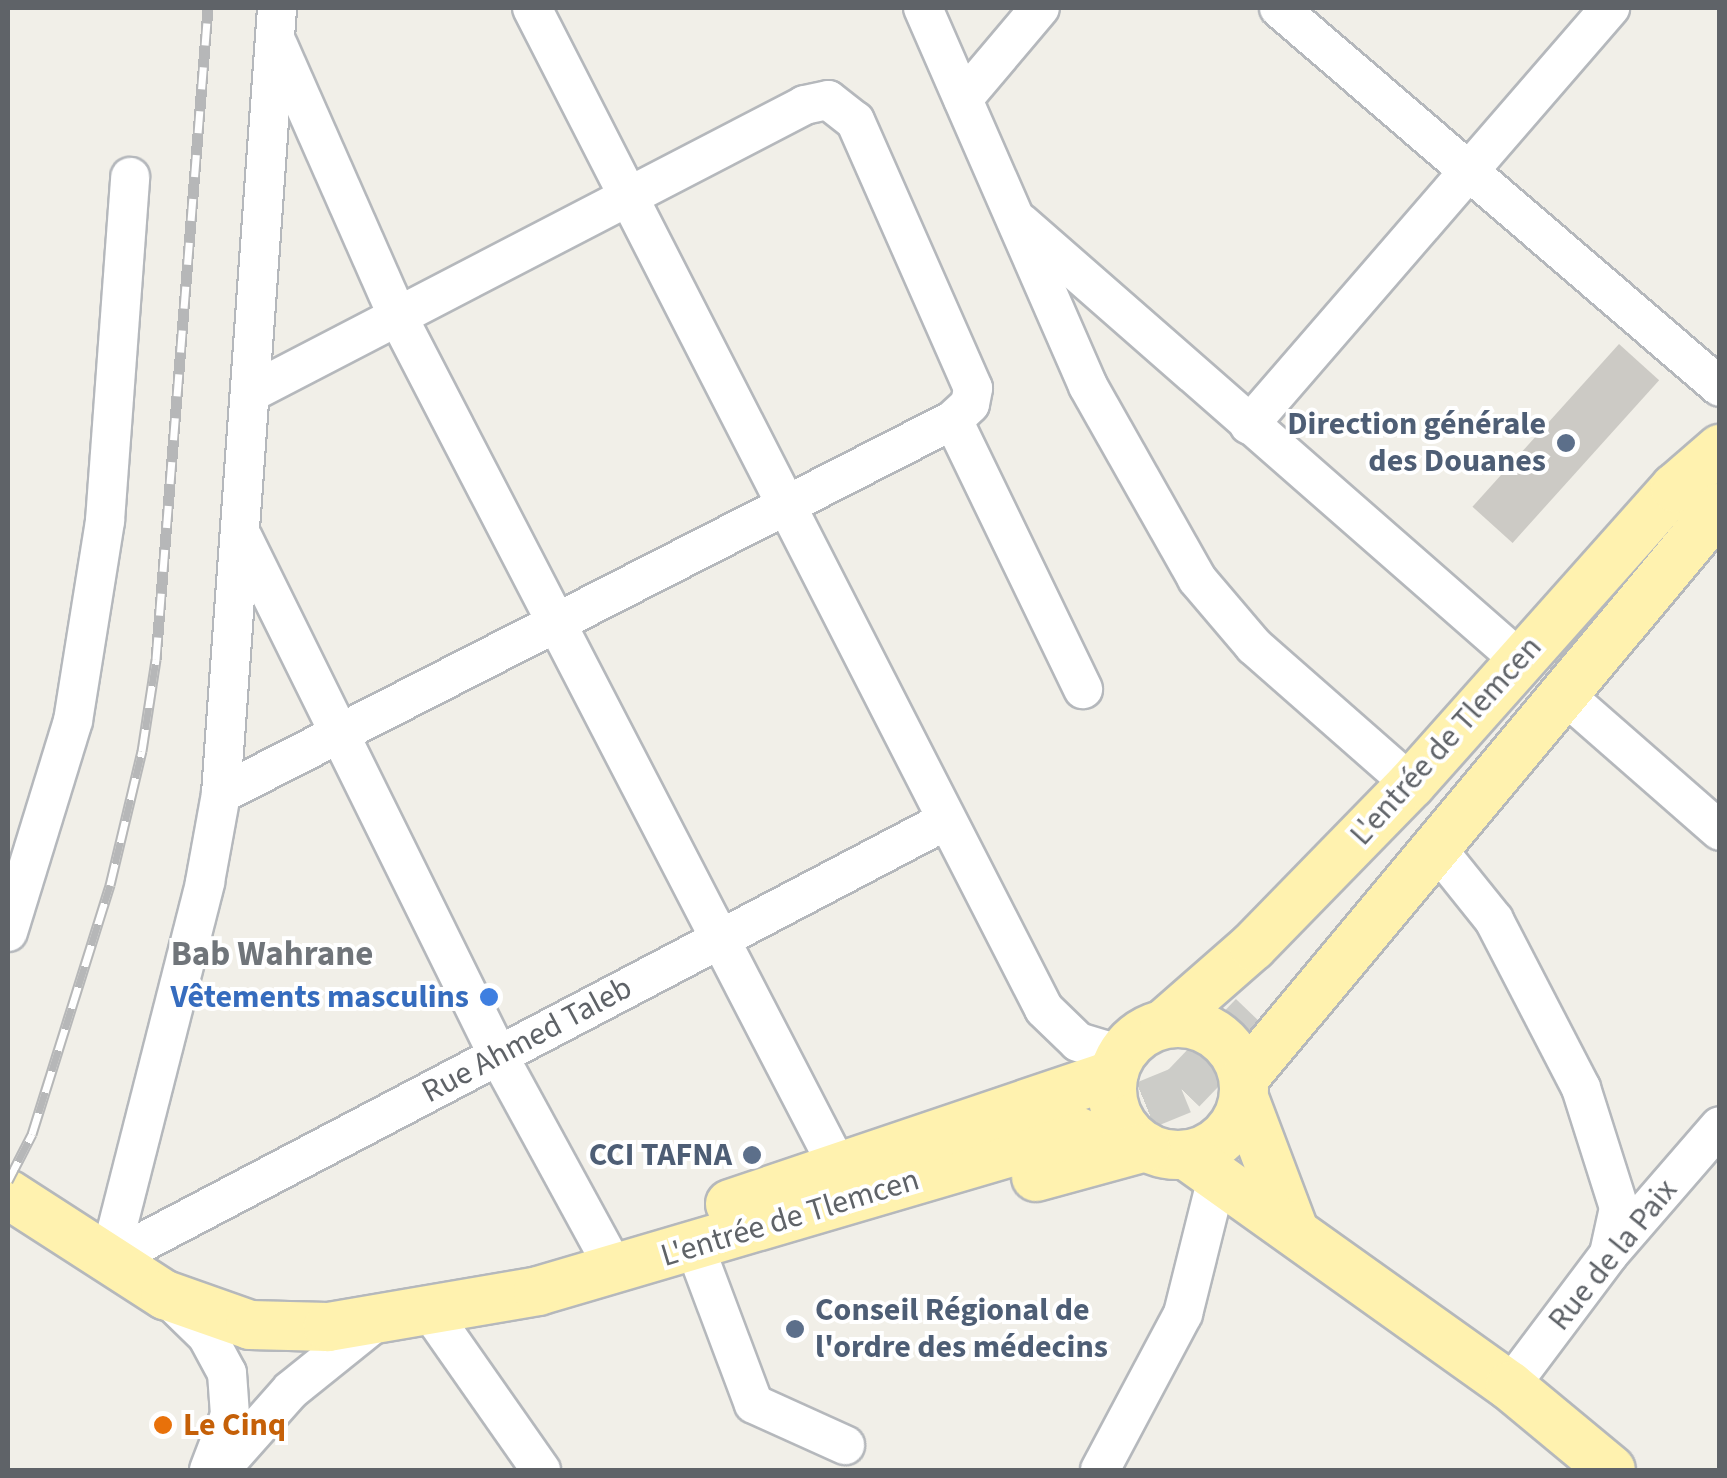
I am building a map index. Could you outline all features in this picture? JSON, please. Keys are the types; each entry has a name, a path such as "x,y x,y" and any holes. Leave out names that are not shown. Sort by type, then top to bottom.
{"main road":[{"name":"L'entrée de Tlemcen","path":"1164,1024 1253,946 1411,784 1694,468 1720,448"},
{"path":"1253,1016 1720,473"},
{"path":"1183,1160 1224,1136 1244,1088 1720,507"},
{"path":"1294,1228 1224,1041 1206,1029 1164,1024 1118,1065 1122,1124 1294,1228 1510,1386 1611,1470"},
{"name":"L'entrée de Tlemcen","path":"615,1270 686,1223 1118,1065"},
{"name":"L'entrée de Tlemcen","path":"8,1194 165,1294 267,1327 431,1313 615,1270 1080,1132"},
{"name":"L'entrée de Tlemcen","path":"615,1270 702,1266 1183,1160"}],"street":[{"path":"532,8 945,821 1053,1022 1118,1065"},
{"path":"923,8 1088,386 1196,579 1254,646 1411,784"},
{"path":"962,99 1040,8"},
{"path":"1279,8 1720,387"},
{"path":"1249,425 1610,8"},
{"path":"276,23 398,317 838,1167"},
{"path":"109,1260 206,882 220,794 243,538 276,23"},
{"path":"220,794 953,420 970,404 971,380 855,122 840,104 805,105 250,392"},
{"path":"8,932 17,878 73,722 105,521 130,177"},
{"path":"1012,215 1520,660"},
{"path":"953,420 1083,689"},
{"path":"243,538 498,1055 615,1270"},
{"path":"1567,696 1720,831"},
{"name":"Rue Ahmed Taleb","path":"109,1260 945,821"},
{"path":"1437,849 1494,920 1580,1088 1619,1208 1610,1254"},
{"name":"Rue de la Paix","path":"1510,1386 1610,1254 1720,1126"},
{"path":"1100,1470 1183,1314 1183,1160"},
{"path":"702,1266 754,1404 845,1444"},
{"path":"165,1294 207,1336 228,1373 230,1416 209,1470"},
{"path":"431,1313 540,1470"},
{"path":"220,1470 291,1390 378,1320"}],"building":[{"name":"Direction générale des Douanes","path":"1619,344 1659,380 1513,543 1472,507"}],"tunnel":[{"path":"1079,1132 1182,1090 1253,1016"}],"railway":[{"path":"8,1181 32,1134 110,885 142,751 156,659 208,8"}],"place":[{"name":"Direction générale des Douanes","path":"1566,443"},
{"name":"Vêtements masculins","path":"489,997"},
{"name":"CCI TAFNA","path":"752,1155"},
{"name":"Conseil Régional de l'ordre des médecins","path":"795,1329"},
{"name":"Le Cinq","path":"163,1425"}],"district":[{"name":"Bab Wahrane","path":"272,954"}]}
